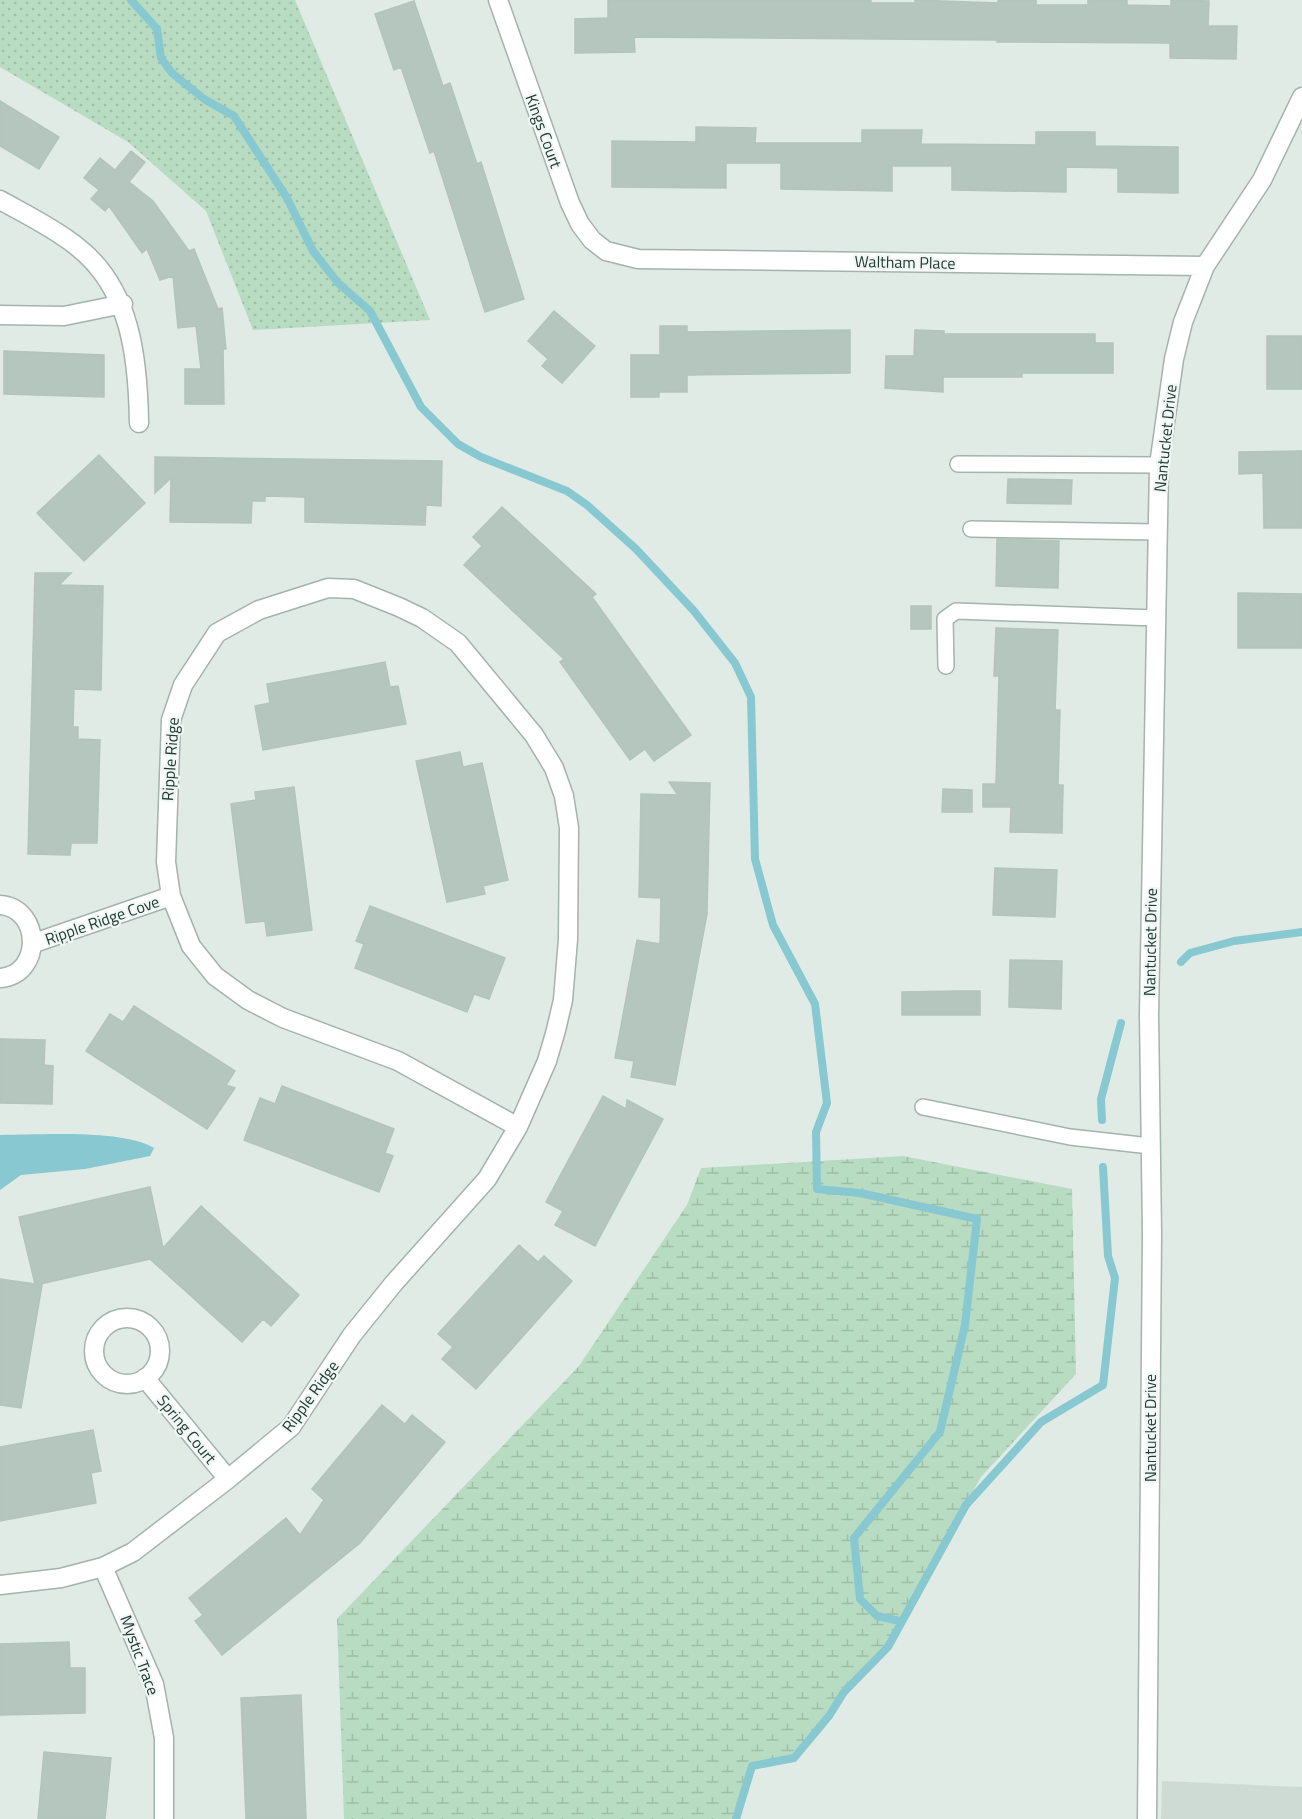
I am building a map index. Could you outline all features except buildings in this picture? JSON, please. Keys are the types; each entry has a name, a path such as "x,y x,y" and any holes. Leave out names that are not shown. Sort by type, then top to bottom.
{"street":[{"name":"Kings Court","path":"498,0 570,203 592,240 606,251"},
{"name":"Nantucket Drive","path":"1147,1819 1149,1006 1159,465 1174,359 1183,322 1205,266 1262,180 1302,98"},
{"path":"0,200 75,245 91,260 123,304 138,371 139,423"},
{"name":"Waltham Place","path":"606,251 638,259 1205,266"},
{"path":"0,315 64,316 123,304"},
{"name":"Ripple Ridge","path":"0,1585 31,1584 104,1568 133,1551 228,1479 291,1427 352,1335 394,1283 487,1179 518,1127 547,1061 562,1000 568,939 569,839 564,796 554,768 534,735 458,643 422,618 354,590 328,588 259,610 217,633 183,685 171,720 166,862 171,896 191,946 215,976 248,1000 283,1018 398,1061 518,1127"},
{"name":"Ripple Ridge Cove","path":"34,943 171,896"},
{"name":"Ripple Ridge Cove","path":"0,905 18,911 27,920 34,943 25,965 16,973 0,978"},
{"name":"Spring Court","path":"146,1378 228,1479"},
{"name":"Mystic Trace","path":"104,1568 154,1684 164,1738 164,1819"}],"lane":[{"path":"958,464 1159,465"},
{"path":"971,529 1158,531"},
{"path":"946,666 945,619 956,611 1156,618"},
{"path":"923,1107 1070,1137 1150,1146"}],"shaded area":[{"path":"1162,1781 1302,1787 1302,1819 1161,1819"}],"green space":[{"path":"0,0 295,0 430,320 253,330 206,211 128,142 0,67"},
{"path":"903,1156 1072,1189 1076,1374 981,1477 888,1647 844,1692 794,1758 752,1766 736,1819 344,1819 337,1619 579,1366 687,1205 701,1168"}],"water":[{"path":"80,1134 122,1138 154,1148 150,1156 85,1169 21,1175 0,1190 0,1135"}],"waterway":[{"path":"131,0 157,29 161,58 172,73 204,99 234,116 287,198 313,251 338,283 370,311 421,407 458,444 481,457 567,491 587,505 636,549 694,611 735,663 751,697 755,859 773,925 815,1004 827,1103 816,1132 817,1189 860,1193 977,1219 965,1325 940,1432 854,1538 860,1599 877,1616 900,1621"},
{"path":"1181,962 1190,953 1234,941 1302,932"},
{"path":"1102,1120 1101,1099 1121,1023"},
{"path":"736,1819 752,1766 794,1758 829,1716 844,1692 888,1647 966,1505 1041,1422 1103,1385 1115,1278 1108,1256 1103,1167"}]}
